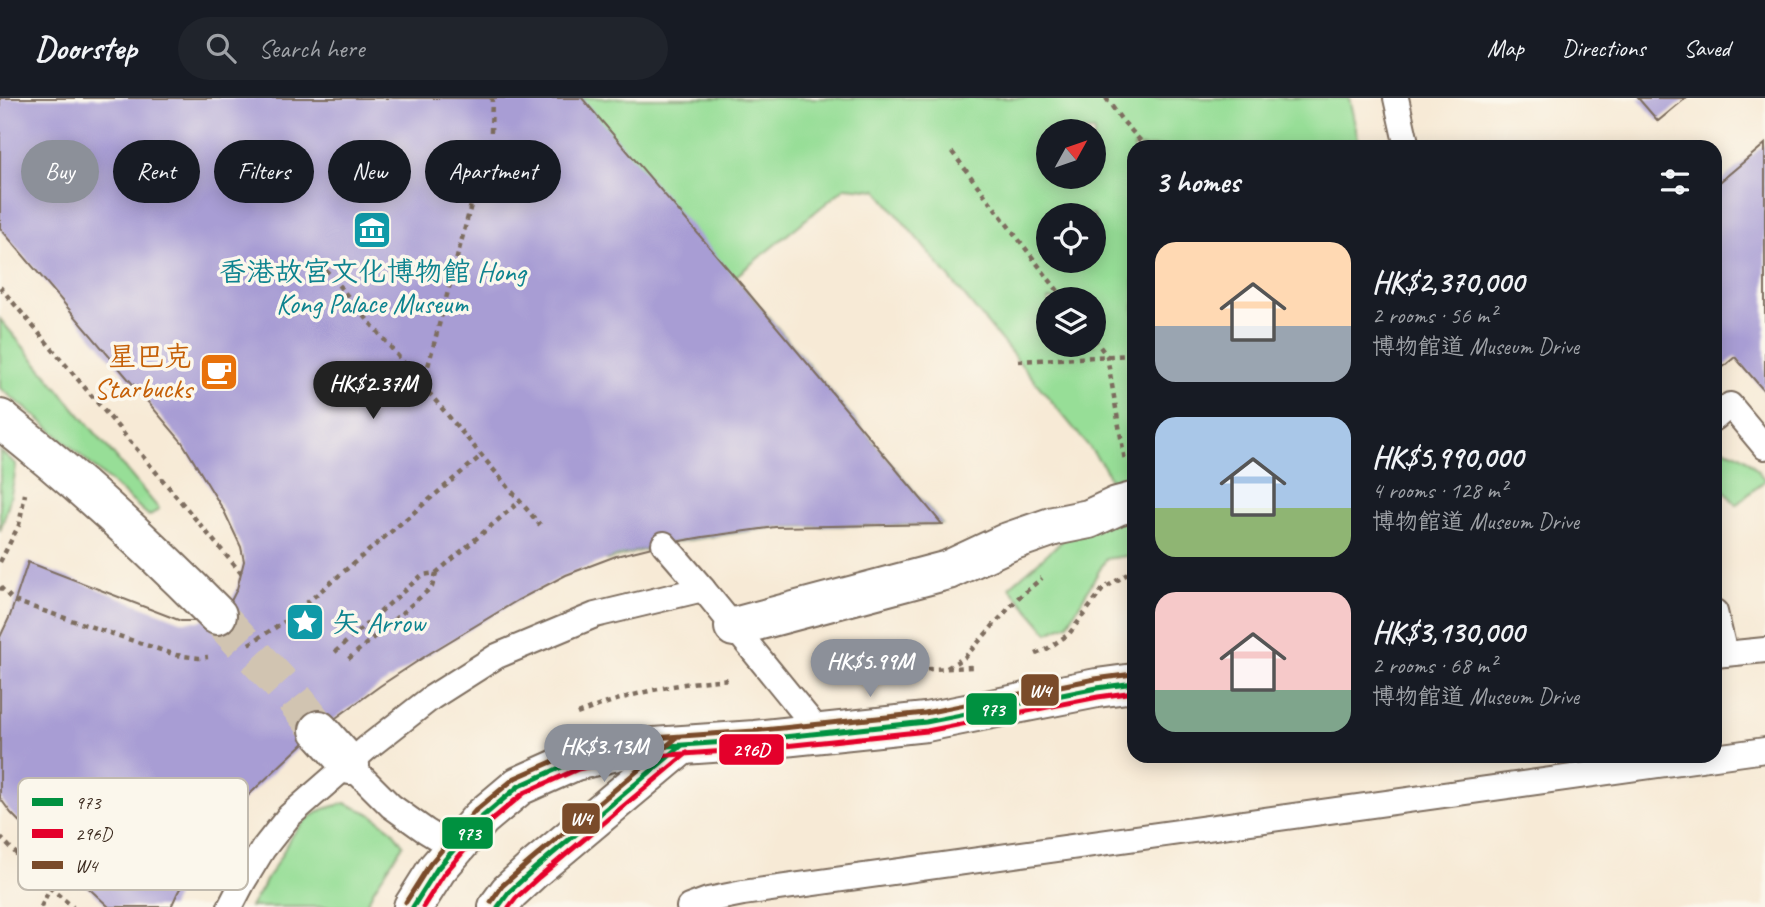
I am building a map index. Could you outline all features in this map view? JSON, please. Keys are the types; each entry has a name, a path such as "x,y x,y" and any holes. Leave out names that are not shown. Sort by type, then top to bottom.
{"street":[{"path":"12,428 94,498 217,615"},
{"path":"734,626 948,570 1008,542 1054,526 1089,519 1127,503"},
{"path":"413,907 436,869 481,818 519,786 575,761 625,749 821,734 926,722 1127,684"},
{"path":"319,730 350,765"},
{"path":"498,907 509,892 533,870 681,746"}],"lane":[{"path":"1396,98 1405,140"},
{"path":"1722,412 1730,405 1765,447"},
{"path":"664,544 821,734"},
{"path":"248,874 289,816 323,785 430,698 497,656 595,615 703,589"},
{"path":"1722,654 1765,650"},
{"path":"1722,756 1765,750"},
{"path":"689,907 743,893 1672,763"},
{"path":"350,765 391,806 454,848"},
{"path":"230,907 239,890"}],"path":[{"path":"491,132 492,98"},
{"path":"1106,98 1140,140"},
{"path":"952,152 1055,287"},
{"path":"423,385 472,203"},
{"path":"319,262 540,525"},
{"path":"0,287 241,573"},
{"path":"1018,361 1127,355"},
{"path":"1107,356 1127,473"},
{"path":"0,562 19,525 26,486 12,428"},
{"path":"244,647 284,622 482,455"},
{"path":"335,652 422,575 436,573 520,501"},
{"path":"947,668 965,657 1018,598 1049,572"},
{"path":"345,663 432,587 436,573"},
{"path":"0,587 14,601 176,655 199,659 213,656"},
{"path":"0,837 18,855"},
{"path":"41,907 49,890"},
{"path":"52,890 73,907"}],"green space":[{"path":"511,98 1349,98 1358,140 1127,140 1127,556 1106,559 1068,624 1048,633 1009,587 1116,494 1105,468 877,190 846,187 735,277 942,524 775,527 664,544 607,560 591,543 530,203 561,203 561,140 519,140"},
{"path":"0,319 159,509 149,516 0,388"},
{"path":"1722,449 1746,459 1765,480 1736,505 1722,488"},
{"path":"0,451 16,464 0,531"},
{"path":"345,803 371,814 392,830 403,845 365,907 250,907 291,836 306,820 324,809"}],"building":[{"path":"0,98 582,98 942,524 775,527 664,544 616,556 566,575 518,600 427,655 322,728 248,796 248,778 18,778 18,820 0,798 0,637 28,562 181,621 199,621 229,605 237,589 244,561 241,547 224,511 182,442 0,228"},
{"path":"1638,98 1686,98 1658,121"},
{"path":"1765,144 1765,392 1735,357 1722,368 1722,180"},
{"path":"91,890 179,890 171,907 109,907"}],"tunnel":[{"path":"217,615 293,697 319,730"}],"transit line":[{"name":"W4","path":"406,902 430,864 475,811 515,778 572,753 624,740 754,731 925,713 1127,675"},
{"name":"973","path":"413,907 437,869 481,818 519,786 575,761 625,749 755,740 926,722 1127,684"},
{"name":"296D","path":"423,907 444,874 487,824 524,793 578,769 626,758 756,749 927,731 1127,693"},
{"name":"W4","path":"491,902 502,886 675,739"},
{"name":"973","path":"498,907 509,892 533,870 681,746"},
{"name":"296D","path":"509,907 539,877 687,753"}],"place":[{"name":"香港故宮文化博物館 Hong Kong Palace Museum","path":"372,230"},
{"name":"星巴克 Starbucks","path":"219,372"},
{"name":"矢 Arrow","path":"305,622"}]}
